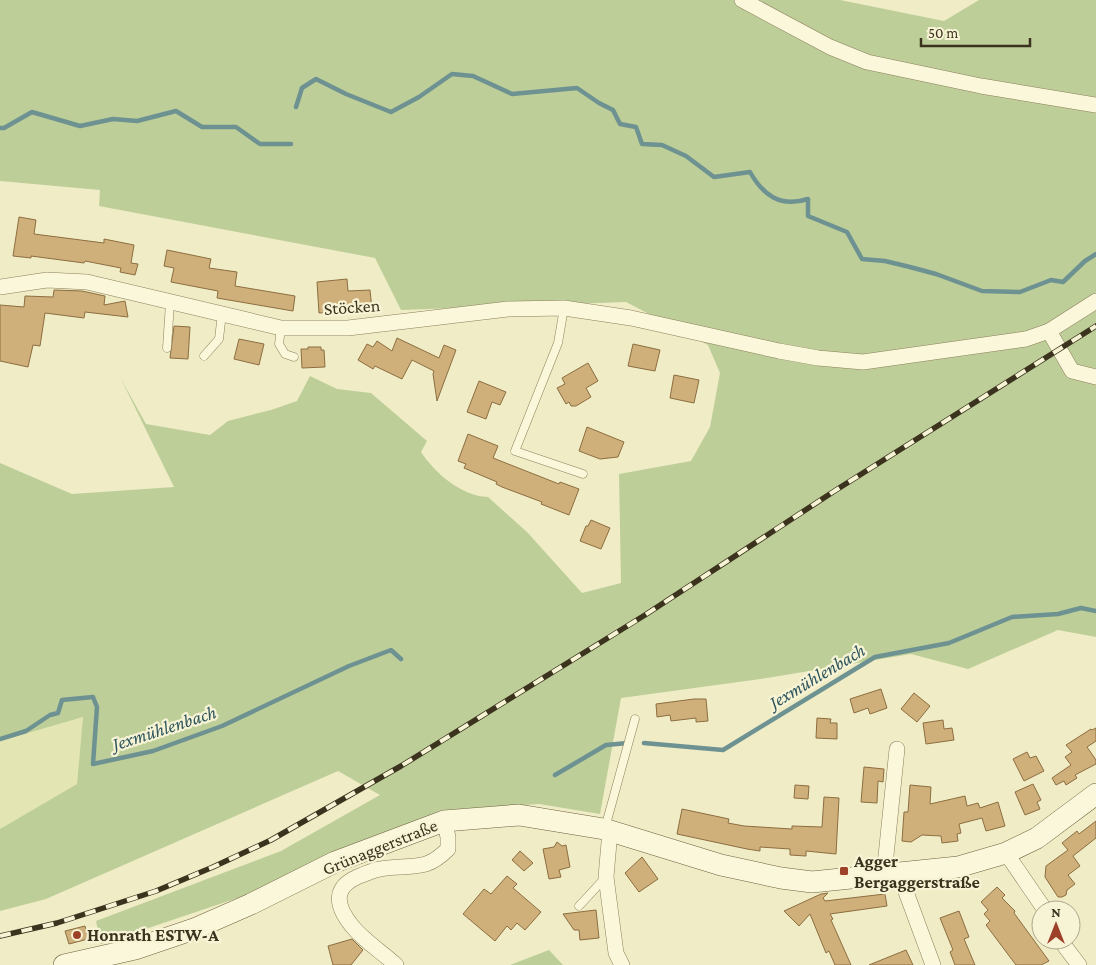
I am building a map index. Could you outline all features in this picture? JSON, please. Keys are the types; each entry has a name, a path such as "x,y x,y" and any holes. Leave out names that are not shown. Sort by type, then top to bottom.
{"street":[{"path":"742,0 830,47 868,62 981,86 1096,105"},
{"name":"Stöcken","path":"0,287 47,280 87,282 281,328 348,328 508,309 564,308 631,318 818,358 863,362 1026,339 1049,331 1096,301"},
{"path":"1049,331 1072,371 1096,377"},
{"path":"897,749 892,874 933,965"},
{"name":"Grünaggerstraße","path":"64,965 135,949 194,929 251,904 335,862 444,821 519,815 607,830 721,865 781,878 812,882 958,867 1006,853 1037,838 1096,794"},
{"path":"396,965 350,923 341,909 340,892 344,885 378,869 428,864 439,858 448,849 448,836 444,821"},
{"path":"607,830 606,877 616,954 622,965"},
{"path":"1006,853 1038,900"},
{"path":"1068,950 1079,965"}],"lane":[{"path":"167,348 170,303"},
{"path":"564,308 558,343 515,451 583,474"},
{"path":"204,356 219,339 222,313"},
{"path":"281,328 279,344 285,354 294,357"},
{"path":"607,830 635,719"},
{"path":"579,906 606,877"}],"green space":[{"path":"0,0 840,0 944,21 979,0 1096,0 1096,637 1058,630 968,669 911,654 767,678 621,698 600,814 539,804 441,810 273,886 101,944 96,921 281,851 380,795 338,771 46,899 0,911 0,829 77,784 83,717 0,741 0,463 72,494 174,487 121,379 146,424 210,435 228,421 297,401 310,376 337,389 371,393 427,441 421,452 441,475 459,488 478,496 488,497 527,532 582,593 621,583 619,474 691,461 710,427 720,373 708,345 626,302 401,310 375,258 99,206 100,190 0,181"},
{"path":"83,717 77,784 0,829 0,734 14,736"},
{"path":"549,950 563,965 510,965"}],"building":[{"path":"19,217 36,220 34,234 104,243 104,239 134,245 131,263 138,264 135,275 120,272 121,268 85,261 84,263 31,256 31,258 13,256"},
{"path":"167,250 211,259 209,268 237,272 235,286 295,296 293,311 217,298 218,291 171,282 174,268 164,266"},
{"path":"347,279 348,291 370,290 372,309 319,313 317,282"},
{"path":"54,290 82,291 105,296 104,305 125,301 128,317 85,312 84,318 45,313 40,346 33,345 28,367 0,361 0,305 24,307 25,296 53,297"},
{"path":"174,326 190,327 188,359 170,358"},
{"path":"397,338 439,358 444,345 456,350 437,401 434,371 412,360 402,379 375,366 373,369 358,360 367,344 373,347 377,341 392,351"},
{"path":"239,339 264,344 259,365 234,359"},
{"path":"633,344 660,350 655,371 628,366"},
{"path":"308,347 321,347 321,350 324,350 325,367 302,368 301,349 308,349"},
{"path":"588,363 598,381 586,388 591,397 576,406 571,406 569,402 566,404 557,388 565,384 562,378"},
{"path":"674,375 699,380 694,403 670,398"},
{"path":"479,381 506,392 500,405 492,402 486,419 467,412"},
{"path":"587,427 624,442 618,457 600,459 579,451"},
{"path":"468,434 498,446 493,458 559,484 560,482 579,489 569,515 541,504 542,502 502,487 496,484 497,482 464,468 466,464 458,461"},
{"path":"591,520 610,528 601,549 580,541 586,526 588,526"},
{"path":"881,689 887,708 870,714 868,708 854,713 850,699"},
{"path":"914,693 930,706 917,722 901,709"},
{"path":"706,699 708,721 696,722 696,718 671,721 670,715 657,717 656,704"},
{"path":"817,718 831,719 830,723 837,723 837,739 816,738"},
{"path":"943,720 944,729 952,728 954,740 926,744 923,723"},
{"path":"1096,728 1096,741 1087,747 1096,760 1096,764 1075,775 1077,778 1066,785 1064,781 1056,785 1052,778 1071,765 1065,757 1072,752 1066,745 1091,729"},
{"path":"1027,752 1030,758 1036,756 1044,771 1024,781 1013,759"},
{"path":"864,767 884,769 883,782 878,781 877,803 861,802"},
{"path":"1033,784 1041,800 1037,802 1040,809 1025,815 1015,792"},
{"path":"795,785 809,786 808,799 794,798"},
{"path":"910,785 931,787 930,804 965,796 967,806 978,803 980,808 998,802 1005,826 986,831 982,818 959,824 961,833 957,834 958,841 942,843 941,836 922,835 911,842 902,841 904,812 908,812"},
{"path":"824,797 839,798 836,854 806,851 806,856 790,855 790,849 760,847 760,851 677,834 682,809 729,819 728,823 744,826 792,829 792,826 822,827"},
{"path":"1096,821 1096,838 1073,856 1080,866 1068,875 1075,884 1067,890 1066,895 1058,897 1045,877 1046,866 1068,850 1062,843 1077,831 1079,834"},
{"path":"557,842 562,846 566,845 570,867 559,870 561,877 549,879 543,849 554,847"},
{"path":"520,851 533,863 524,871 512,860"},
{"path":"642,857 658,879 639,892 625,873"},
{"path":"507,876 517,884 513,888 541,912 525,930 517,923 511,930 507,926 495,941 463,914 484,889 491,894"},
{"path":"997,887 1005,895 1002,898 1015,911 1014,913 1031,936 1031,950 1041,950 1049,961 1041,965 1016,965 986,925 990,921 984,914 988,910 981,902"},
{"path":"828,893 823,898 825,901 885,894 887,906 830,914 851,965 835,965 829,951 826,953 810,914 799,926 784,911 821,894"},
{"path":"596,910 599,938 580,940 579,930 574,930 563,914"},
{"path":"959,911 969,937 964,939 975,965 955,965 950,952 953,950 940,918"},
{"name":"Honrath ESTW-A","path":"85,926 88,939 69,944 65,931"},
{"path":"352,939 363,950 351,965 333,965 328,946"},
{"path":"906,950 913,965 869,965"}],"waterway":[{"path":"296,107 302,88 316,79 346,94 391,112 419,97 452,74 473,76 512,94 577,88 613,110 620,124 636,127 642,144 662,145 686,156 714,177 750,172 761,187 773,198 789,202 808,199 808,216 847,232 862,259 885,261 910,267 936,274 982,291 1020,292 1051,280 1063,282 1085,261 1096,254"},
{"path":"0,128 4,128 32,112 80,126 113,119 137,121 176,111 202,127 236,127 260,144 291,144"},
{"name":"Jexmühlenbach","path":"644,743 723,750 875,657 949,643 1012,617 1058,614 1081,608 1096,611"},
{"name":"Jexmühlenbach","path":"0,739 26,731 50,715 58,713 62,700 93,697 97,707 93,764 153,751 222,726 349,666 391,650 401,659"},
{"path":"555,775 606,745 628,743"}],"railway":[{"path":"0,936 57,923 156,891 271,840 401,766 645,615 836,490 1096,326"}],"place":[{"name":"Agger Bergaggerstraße","path":"844,871"},
{"name":"Honrath ESTW-A","path":"77,935"}]}
